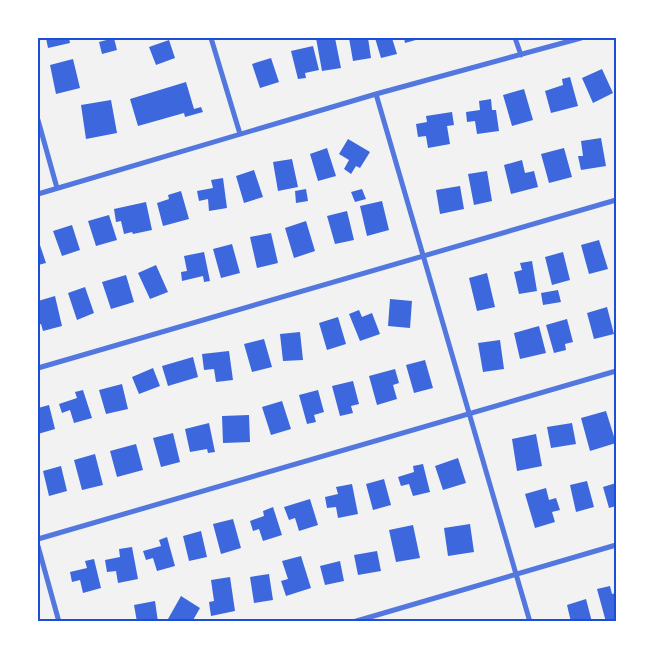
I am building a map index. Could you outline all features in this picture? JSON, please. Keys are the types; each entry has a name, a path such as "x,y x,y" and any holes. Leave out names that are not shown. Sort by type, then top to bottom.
{"street":[{"path":"211,38 240,134"},
{"path":"515,38 521,55"},
{"path":"38,194 376,94 580,38"},
{"path":"376,94 530,622"},
{"path":"38,120 57,188"},
{"path":"38,368 616,200"},
{"path":"38,539 616,371"},
{"path":"353,622 616,545"},
{"path":"38,546 59,622"}],"building":[{"path":"46,38 69,38 70,43 48,48"},
{"path":"114,38 117,50 102,54 99,42"},
{"path":"316,38 335,38 341,68 322,71"},
{"path":"349,38 368,38 371,58 353,61"},
{"path":"375,38 392,38 397,54 381,58"},
{"path":"404,38 423,38 405,43"},
{"path":"169,40 175,58 156,65 149,47"},
{"path":"313,46 319,70 305,73 306,78 298,79 291,51"},
{"path":"271,58 279,82 260,88 252,64"},
{"path":"73,59 80,88 56,94 50,65"},
{"path":"602,69 613,93 593,103 582,78"},
{"path":"570,77 578,106 551,113 545,91 563,85 562,79"},
{"path":"186,82 194,109 201,107 203,112 185,117 184,113 138,126 130,99"},
{"path":"524,89 533,120 512,126 503,95"},
{"path":"491,99 492,110 496,110 499,131 477,134 475,121 467,122 466,112 480,110 479,101"},
{"path":"111,100 117,133 86,139 81,105"},
{"path":"452,112 454,125 447,126 450,144 428,148 426,136 418,137 416,124 427,122 426,116"},
{"path":"601,138 606,166 581,170 578,156 583,156 581,141"},
{"path":"348,139 370,152 360,168 356,166 351,174 344,169 349,160 339,154"},
{"path":"327,148 336,176 318,181 310,154"},
{"path":"564,148 572,177 549,183 541,154"},
{"path":"292,159 298,187 278,191 273,162"},
{"path":"522,160 525,173 534,171 538,187 511,194 504,165"},
{"path":"254,170 263,197 244,203 236,176"},
{"path":"487,171 492,201 474,205 468,174"},
{"path":"223,178 227,208 209,211 208,199 199,201 197,191 213,188 211,180"},
{"path":"460,186 464,209 440,214 436,190"},
{"path":"306,189 308,201 296,203 295,191"},
{"path":"362,189 366,199 355,202 351,192"},
{"path":"181,191 189,219 163,226 157,203 169,199 168,195"},
{"path":"382,201 389,230 367,236 360,206"},
{"path":"146,202 152,230 124,234 121,221 116,222 114,209"},
{"path":"347,211 354,240 335,244 327,216"},
{"path":"109,215 117,240 96,246 88,221"},
{"path":"306,221 315,251 294,258 285,228"},
{"path":"72,225 80,250 62,256 53,231"},
{"path":"271,233 278,263 257,268 250,237"},
{"path":"38,239 46,263 38,265"},
{"path":"599,240 608,269 589,274 581,245"},
{"path":"232,244 240,273 221,278 213,249"},
{"path":"204,252 210,281 204,282 203,276 182,281 181,272 187,271 184,256"},
{"path":"563,252 570,280 552,285 545,257"},
{"path":"532,261 537,291 519,294 514,272 522,270 520,263"},
{"path":"156,265 168,292 150,299 138,273"},
{"path":"487,273 495,307 477,311 469,278"},
{"path":"126,275 134,302 111,309 102,282"},
{"path":"85,287 94,313 77,320 68,293"},
{"path":"558,290 561,302 543,305 541,293"},
{"path":"55,296 62,326 43,331 41,324 38,325 38,301"},
{"path":"390,299 412,301 410,328 388,326"},
{"path":"607,307 614,334 594,339 587,313"},
{"path":"359,310 362,317 372,313 380,334 360,341 349,314"},
{"path":"338,317 346,344 327,350 319,323"},
{"path":"567,319 573,342 565,344 566,350 554,353 546,325"},
{"path":"539,326 546,353 520,359 514,333"},
{"path":"300,332 303,360 283,361 280,334"},
{"path":"264,339 272,367 252,372 244,344"},
{"path":"500,340 504,369 483,372 478,343"},
{"path":"229,351 233,380 216,382 214,369 204,370 202,354"},
{"path":"193,357 198,377 168,386 162,366"},
{"path":"425,360 433,388 414,393 406,365"},
{"path":"153,368 160,386 139,394 132,377"},
{"path":"395,369 399,383 393,385 397,399 377,405 369,376"},
{"path":"353,381 359,404 351,406 353,413 340,416 332,386"},
{"path":"122,384 128,409 106,414 99,390"},
{"path":"83,390 92,418 74,423 70,410 62,413 59,404 77,398 75,392"},
{"path":"318,390 324,412 314,415 316,422 307,424 299,395"},
{"path":"282,401 291,429 271,435 262,407"},
{"path":"49,405 55,429 38,434 38,408"},
{"path":"606,411 616,443 590,451 581,418"},
{"path":"249,415 250,442 223,443 222,416"},
{"path":"209,423 215,452 208,453 207,449 190,452 185,429"},
{"path":"572,423 576,444 551,448 547,427"},
{"path":"173,433 180,462 161,467 153,438"},
{"path":"536,434 542,466 517,471 512,439"},
{"path":"136,444 143,470 117,477 110,451"},
{"path":"95,454 103,485 82,490 74,460"},
{"path":"458,458 466,483 443,490 435,466"},
{"path":"423,464 430,492 413,496 409,484 401,486 398,477 414,472 413,466"},
{"path":"61,466 67,491 49,496 43,471"},
{"path":"384,479 391,505 373,510 366,484"},
{"path":"587,481 594,507 576,512 570,485"},
{"path":"616,483 616,506 609,508 603,487"},
{"path":"352,484 358,514 338,518 336,507 327,508 325,497 338,494 336,487"},
{"path":"546,488 549,500 556,498 560,510 552,512 555,522 535,528 525,494"},
{"path":"310,499 318,525 299,531 295,518 289,520 284,507"},
{"path":"273,507 282,535 263,541 259,529 253,531 250,521 264,516 263,511"},
{"path":"233,519 241,548 221,554 213,524"},
{"path":"470,524 474,552 448,556 444,528"},
{"path":"413,525 420,558 396,562 389,530"},
{"path":"201,531 207,557 189,561 183,536"},
{"path":"167,537 175,566 157,571 153,558 146,560 143,551 161,546 159,540"},
{"path":"132,547 138,579 118,583 116,571 107,572 105,560 120,557 119,549"},
{"path":"377,551 381,571 358,575 354,555"},
{"path":"301,556 311,588 286,596 281,581 288,579 282,561"},
{"path":"94,559 101,588 83,593 80,580 72,582 70,572 87,568 85,561"},
{"path":"340,561 344,581 325,585 320,566"},
{"path":"269,574 273,600 254,603 250,577"},
{"path":"230,577 235,611 211,616 209,602 214,601 211,580"},
{"path":"610,586 612,594 616,593 616,619 606,622 597,589"},
{"path":"181,596 200,608 192,622 173,622 168,619"},
{"path":"586,599 592,622 571,622 567,605"},
{"path":"155,601 158,622 137,622 134,605"}]}
